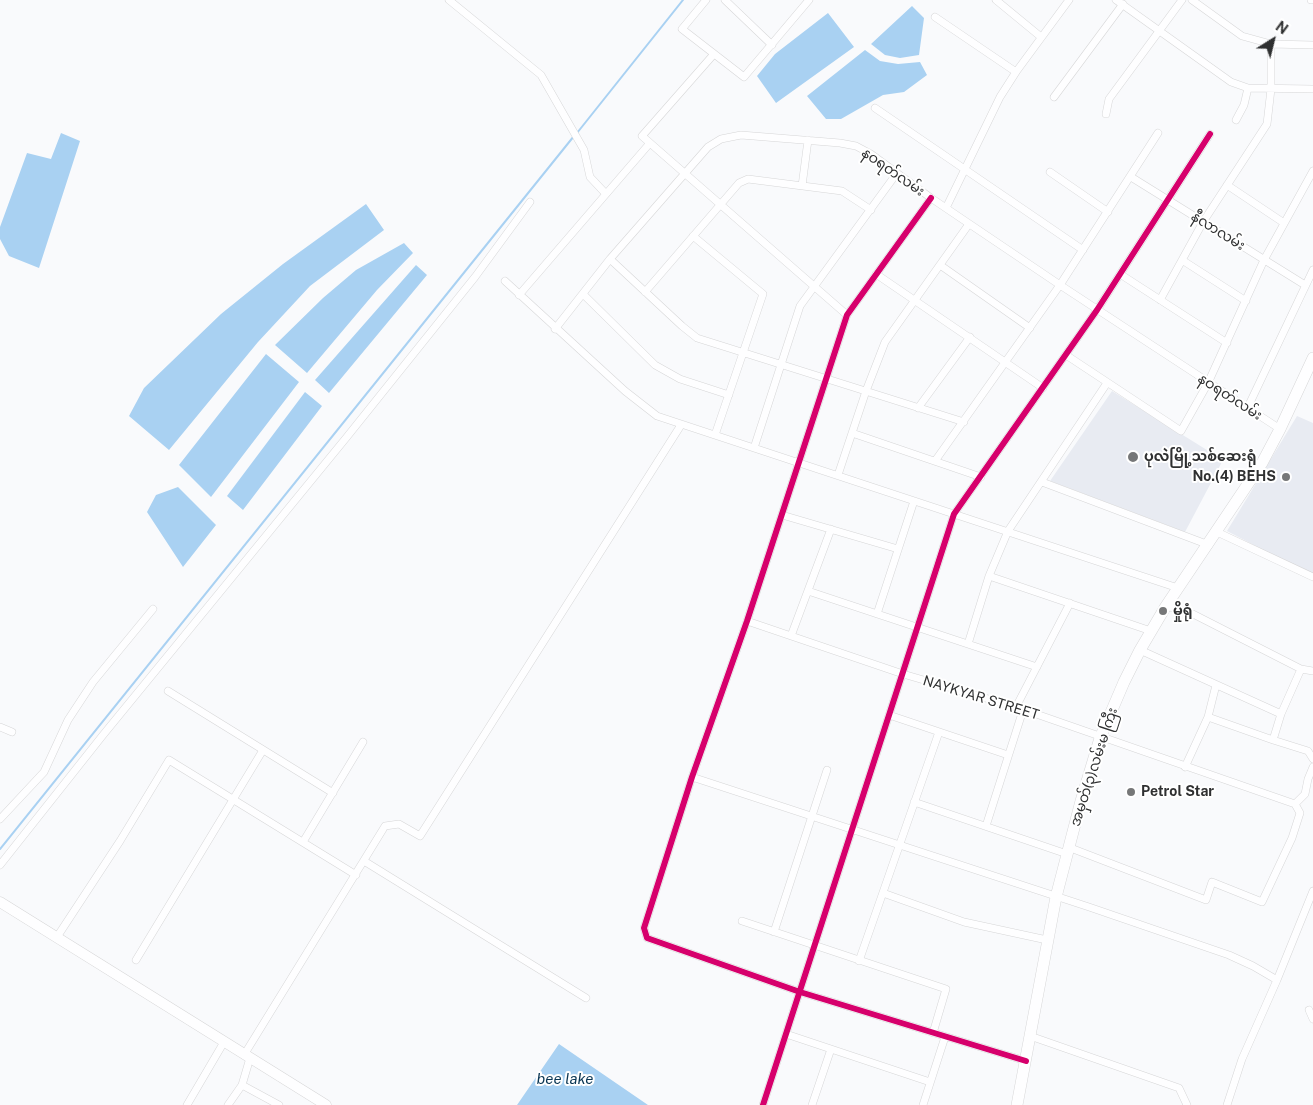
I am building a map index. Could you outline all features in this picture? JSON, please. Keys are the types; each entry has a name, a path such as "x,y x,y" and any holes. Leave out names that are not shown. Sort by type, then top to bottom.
{"main road":[{"name":"အမှတ်(၃)လမ်းမ ကြီး","path":"1017,1105 1056,897 1100,738 1140,650 1166,606 1209,545 1280,429 1313,358"}],"street":[{"path":"449,0 541,75 584,150 590,177 606,194"},
{"path":"706,0 682,30 744,77 809,0"},
{"path":"725,0 772,45"},
{"path":"996,0 1041,37"},
{"path":"946,208 984,128 1016,72 1068,0"},
{"path":"1106,114 1109,99 1182,0"},
{"path":"1192,0 1242,36 1271,44 1313,45"},
{"path":"1054,97 1119,2 1231,82 1248,88 1313,89"},
{"path":"934,18 1016,72"},
{"path":"1160,300 1203,222 1267,124 1271,89 1271,44"},
{"path":"714,54 642,136 847,315"},
{"path":"1236,120 1244,105 1248,88"},
{"path":"875,108 1083,250"},
{"path":"935,461 1060,285 1158,133"},
{"path":"763,1105 954,514 1097,310 1210,134"},
{"name":"နဝရတ်လမ်း","path":"555,329 584,295 610,258 684,173 708,147 721,139 741,135 856,146 871,154 931,198 1097,310 1280,429"},
{"path":"802,186 808,140"},
{"path":"519,294 650,143"},
{"path":"1066,355 1181,431 1208,383 1264,260 1313,171"},
{"path":"1050,172 1108,212"},
{"path":"754,448 800,306 897,173"},
{"name":"နီလာလမ်း","path":"1131,177 1305,285"},
{"path":"645,292 739,183 748,179 842,191 871,210"},
{"path":"1226,185 1284,223"},
{"path":"931,198 847,315 824,378 782,515 692,777 644,928 647,938 800,992 1026,1061"},
{"path":"0,865 475,277 530,202"},
{"path":"838,475 866,391 886,342 914,298 969,224"},
{"path":"693,236 763,294 715,435"},
{"path":"610,258 645,292 698,338 743,354 782,364 964,422"},
{"path":"1182,260 1246,301"},
{"path":"940,265 1030,328"},
{"path":"1247,409 1313,270"},
{"path":"876,274 914,298 1043,388"},
{"path":"1120,274 1227,343"},
{"path":"505,282 642,406 657,416 1178,588"},
{"path":"584,295 655,365 680,379 729,396"},
{"path":"918,408 970,337"},
{"path":"968,644 989,576 1008,531 1107,383"},
{"path":"228,1105 242,1085 247,1056 385,826 399,824 420,836 681,425"},
{"path":"852,434 981,476"},
{"path":"1042,482 1209,545"},
{"path":"876,614 914,501"},
{"path":"782,515 898,549"},
{"path":"791,636 831,530"},
{"path":"1217,532 1313,577"},
{"path":"989,576 1151,631"},
{"path":"808,591 1037,668"},
{"path":"986,826 1008,755 1019,709 1037,668 1070,603"},
{"path":"1166,606 1193,614 1301,669 1313,671"},
{"path":"0,819 44,772 68,720 93,682 153,609"},
{"name":"NAYKYAR STREET","path":"747,621 903,674 1019,709 1295,804"},
{"path":"1140,650 1281,714"},
{"path":"1273,740 1281,714 1301,669"},
{"path":"1185,767 1208,717 1216,685"},
{"path":"168,691 333,793"},
{"path":"889,715 1008,755"},
{"path":"1208,717 1308,752 1313,759"},
{"path":"0,727 12,732"},
{"path":"859,961 939,732"},
{"path":"303,842 363,742"},
{"path":"136,960 263,750"},
{"path":"57,937 120,841 169,760 356,875"},
{"path":"914,802 1068,851 1206,900 1212,882 1262,902 1292,838 1300,812 1295,804 1305,794 1313,767"},
{"path":"774,932 827,770"},
{"path":"692,777 1229,955 1277,980"},
{"path":"364,861 586,998"},
{"path":"1227,1105 1242,1059 1313,891"},
{"path":"883,893 964,922 1047,940"},
{"path":"0,902 326,1105"},
{"path":"742,920 814,946 946,989 933,1033"},
{"path":"1309,1010 1313,1019"},
{"path":"786,1034 930,1082"},
{"path":"1030,1036 1179,1088 1187,1105"},
{"path":"923,1105 945,1037"},
{"path":"186,1105 224,1042"},
{"path":"812,1105 831,1049"},
{"path":"242,1085 279,1105"}],"shaded area":[{"path":"1112,391 1223,460 1185,532 1050,481"},
{"name":"No.(4) BEHS","path":"1297,416 1313,423 1313,576 1227,531"}],"water":[{"path":"912,6 924,18 919,55 900,58 885,55 871,44"},
{"path":"828,13 854,47 776,103 757,76 775,54"},
{"path":"865,50 880,61 898,64 920,62 927,75 904,92 883,95 841,119 826,119 807,96"},
{"path":"61,133 80,141 39,268 9,256 0,239 0,227 27,153 51,159"},
{"path":"366,204 384,230 310,286 258,342 169,450 129,416 144,388 221,314 283,264"},
{"path":"404,243 413,253 377,290 307,373 275,345 323,298 356,270"},
{"path":"416,265 427,275 329,393 315,380"},
{"path":"266,354 299,382 211,497 179,465"},
{"path":"305,392 322,406 243,510 227,496"},
{"path":"178,487 216,525 183,567 147,512 156,495"},
{"name":"bee lake","path":"559,1044 648,1105 517,1105"}],"waterway":[{"path":"577,133 683,0"},
{"path":"0,849 574,136"}],"cycle path":[{"path":"763,1105 954,514 1097,310 1210,134"},
{"path":"931,198 847,315 747,621 692,777 644,928 647,938 800,992 1026,1061"}],"place":[{"name":"ပုလဲမြို့သစ်ဆေးရုံ","path":"1133,457"},
{"name":"No.(4) BEHS","path":"1286,477"},
{"name":"မှိုရုံ","path":"1163,611"},
{"name":"Petrol Star","path":"1131,792"}]}
